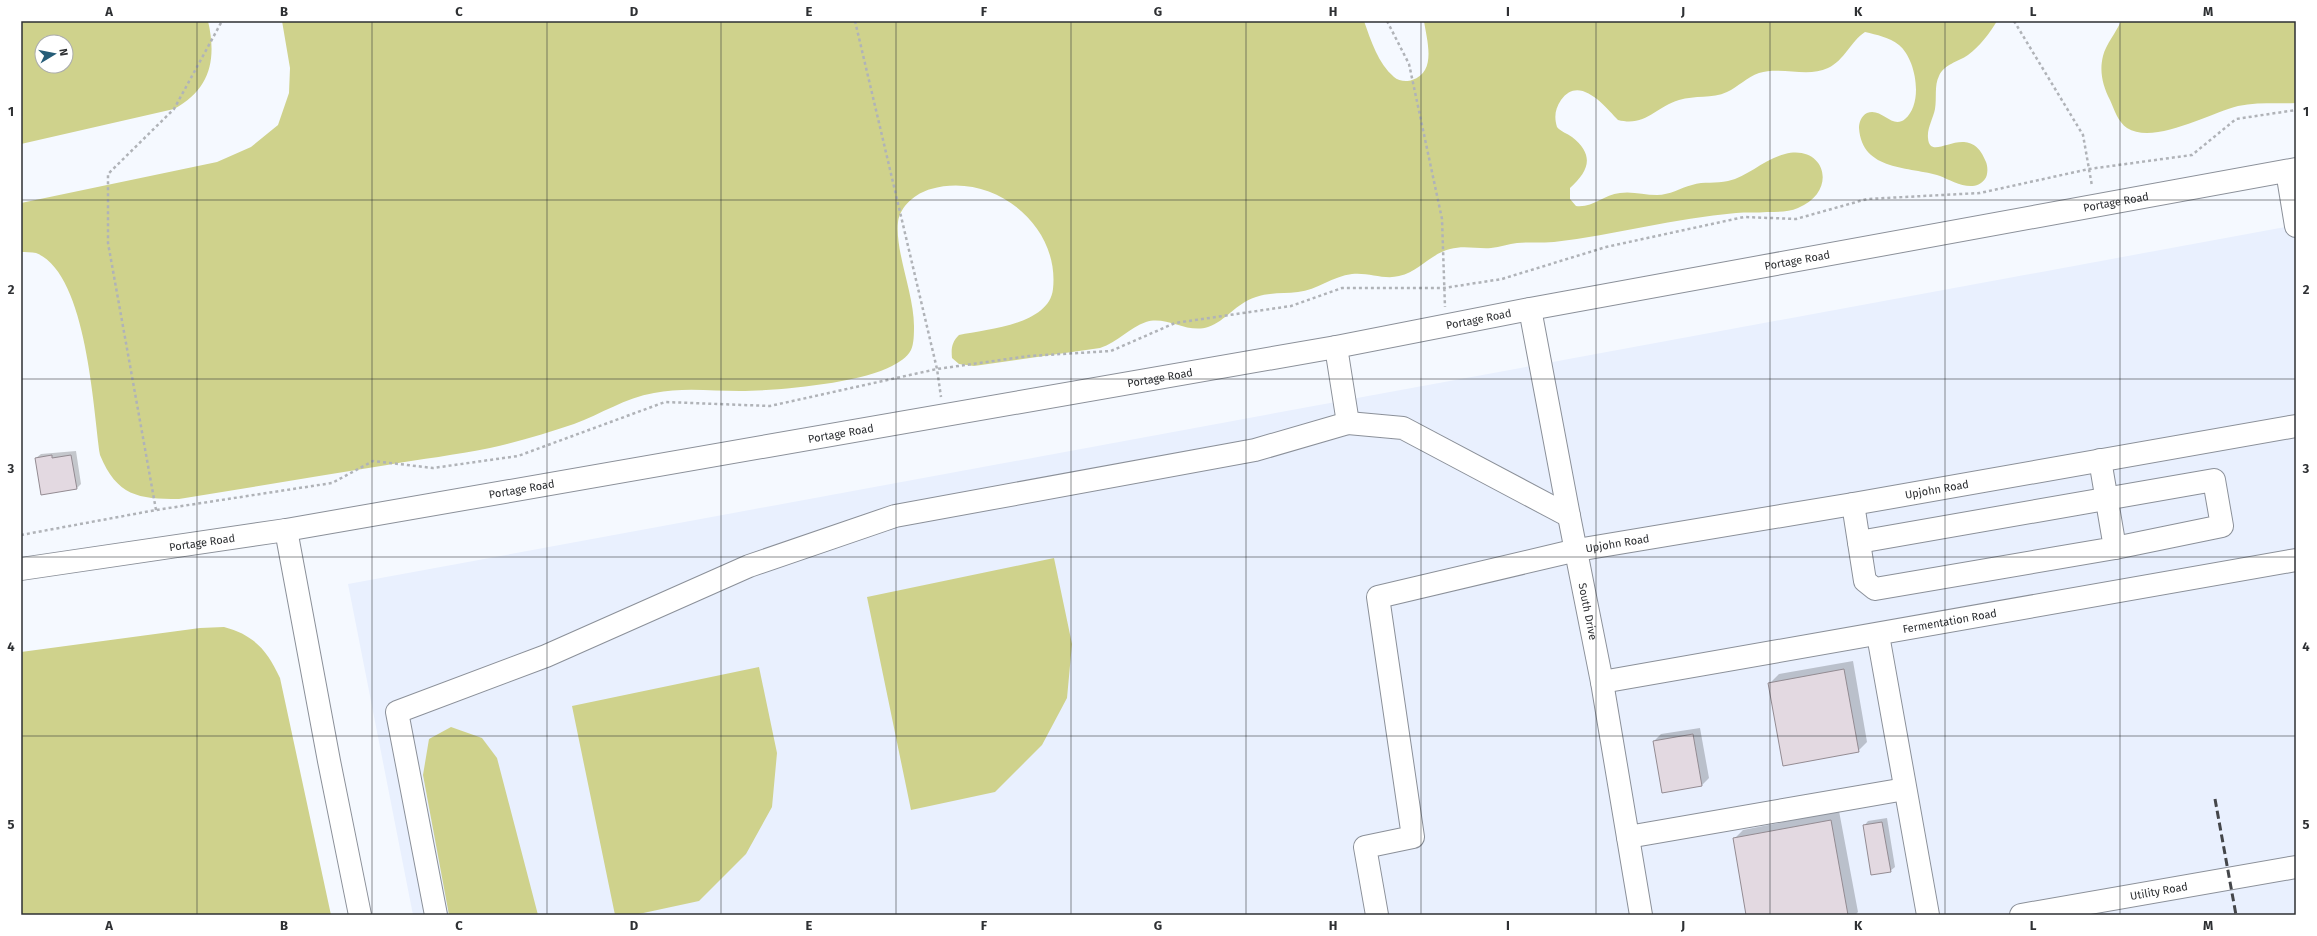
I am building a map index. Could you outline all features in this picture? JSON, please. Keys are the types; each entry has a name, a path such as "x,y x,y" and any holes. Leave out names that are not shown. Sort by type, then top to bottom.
{"main road":[{"name":"Portage Road","path":"21,569 286,530 1336,347 1530,309 2291,170"},
{"path":"2291,170 2296,226"},
{"name":"South Drive","path":"1530,309 1602,682 1641,915"},
{"path":"1336,347 1348,424"},
{"path":"436,915 397,712 546,656 749,566 895,516 1255,450 1348,424 1403,428 1569,516"},
{"name":"Upjohn Road","path":"1377,915 1365,847 1413,837 1378,597 1577,550 1853,504 2296,426"},
{"path":"2100,460 2115,548"},
{"path":"1853,504 1858,542 1864,582 1874,590 2115,548 2222,526 2214,480 1858,542"},
{"path":"286,530 329,761 360,915"},
{"name":"Fermentation Road","path":"1602,682 1878,635 2296,560"},
{"path":"1878,635 1928,915"},
{"path":"1628,836 1905,789"},
{"name":"Utility Road","path":"2034,914 2296,867"}],"path":[{"path":"156,510 108,243 108,174 174,110 222,21"},
{"path":"855,21 936,369 943,415"},
{"path":"1387,21 1409,64 1442,219 1445,325"},
{"path":"2014,21 2083,135 2096,206"},
{"path":"21,535 156,510 332,483 373,462 433,468 518,456 664,402 770,406 936,369 1029,356 1111,351 1174,323 1291,306 1342,288 1444,288 1502,279 1606,247 1744,217 1796,219 1866,199 1980,193 2089,169 2192,155 2236,120 2296,110"}],"shaded area":[{"path":"2296,225 2296,915 413,915 348,584"}],"green space":[{"path":"21,21 208,21 212,48 208,72 203,83 196,92 174,109 21,144"},
{"path":"282,21 1364,21 1379,58 1388,71 1400,80 1410,81 1420,76 1428,63 1428,46 1424,21 1997,21 1984,40 1972,52 1948,66 1941,72 1937,80 1935,109 1928,131 1930,145 1936,147 1961,142 1970,143 1979,149 1986,162 1987,173 1985,179 1975,186 1963,185 1940,176 1889,165 1878,160 1869,153 1862,142 1859,128 1863,116 1872,112 1896,122 1900,122 1905,119 1911,112 1914,103 1916,81 1910,60 1899,45 1891,40 1865,32 1834,65 1828,68 1811,72 1767,71 1759,73 1727,92 1715,96 1679,100 1663,107 1643,119 1636,121 1618,120 1599,101 1584,91 1576,90 1568,93 1557,107 1555,116 1557,127 1572,137 1579,144 1584,150 1586,157 1587,163 1582,175 1570,188 1570,199 1576,206 1588,205 1608,196 1620,193 1629,192 1662,195 1696,184 1728,181 1736,179 1777,156 1799,153 1810,156 1818,162 1822,171 1822,181 1819,191 1811,200 1798,208 1783,212 1713,215 1554,242 1517,243 1491,248 1455,248 1443,251 1413,271 1399,276 1388,277 1364,274 1345,275 1305,291 1266,294 1256,297 1243,303 1220,321 1200,329 1154,320 1134,328 1100,348 974,366 959,364 952,358 952,345 955,340 959,335 1015,323 1029,318 1041,311 1049,301 1053,289 1052,265 1045,243 1034,224 1018,208 998,196 977,188 954,185 931,189 914,197 905,206 899,216 899,246 911,300 914,335 912,348 903,360 878,372 840,381 796,388 756,391 665,391 643,395 623,402 574,424 490,448 179,499 140,496 122,487 114,479 100,455 90,376 77,313 67,286 53,265 36,253 21,252 21,203 217,162 251,147 278,125 289,93 290,68"},
{"path":"2121,21 2296,21 2296,103 2238,106 2182,126 2152,133 2138,132 2127,128 2119,119 2105,89 2101,68 2104,52"},
{"path":"1054,558 1072,644 1067,698 1042,745 995,792 911,810 867,597"},
{"path":"224,627 244,634 258,645 270,659 280,678 331,915 21,915 21,652 200,628"},
{"path":"759,667 777,753 772,807 746,854 699,901 634,915 615,915 572,706"},
{"path":"451,727 482,738 497,758 538,915 449,915 423,775 429,739"}],"building":[{"path":"52,455 52,458 71,455 77,489 41,495 35,458"},
{"path":"1844,669 1859,752 1783,766 1768,683"},
{"path":"1693,734 1702,786 1662,793 1653,741"},
{"path":"1831,820 1848,915 1746,915 1733,838"},
{"path":"1882,822 1891,872 1871,875 1863,825"}],"railway":[{"path":"2215,799 2236,915"}]}
